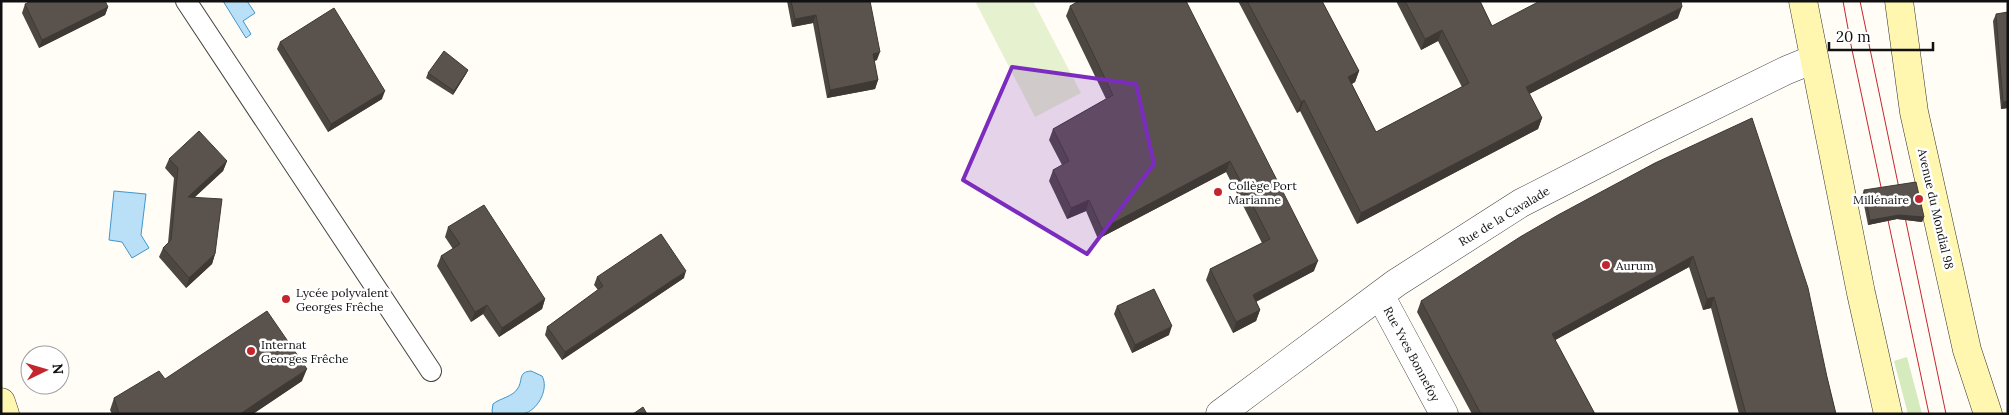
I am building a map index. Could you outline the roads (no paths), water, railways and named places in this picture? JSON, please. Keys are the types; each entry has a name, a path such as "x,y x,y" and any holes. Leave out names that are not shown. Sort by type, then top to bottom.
{"main road":[{"path":"1803,1 1861,293 1888,414"},
{"name":"Avenue du Mondial 98","path":"1899,1 1914,112 1967,350 1988,414"},
{"path":"1,402 5,414"}],"street":[{"name":"Rue de la Cavalade","path":"1220,414 1380,295 1521,203 1652,136 1787,70 1814,59"},
{"name":"Rue Yves Bonnefoy","path":"1380,295 1444,414"}],"lane":[{"path":"186,1 430,372"}],"water":[{"path":"223,1 247,1 255,13 243,21 251,34 246,38"},
{"path":"114,191 146,194 141,235 149,248 132,258 122,242 109,240"},
{"path":"531,371 542,376 544,381 542,397 535,407 523,414 493,414 493,404 516,391 522,375"}],"tram line":[{"path":"1843,1 1929,414"},
{"path":"1860,1 1946,414"}],"place":[{"name":"Collège Port Marianne","path":"1218,192"},
{"name":"Millénaire","path":"1919,199"},
{"name":"Aurum","path":"1606,265"},
{"name":"Lycée polyvalent Georges Frêche","path":"286,299"},
{"name":"Internat Georges Frêche","path":"251,351"}]}
